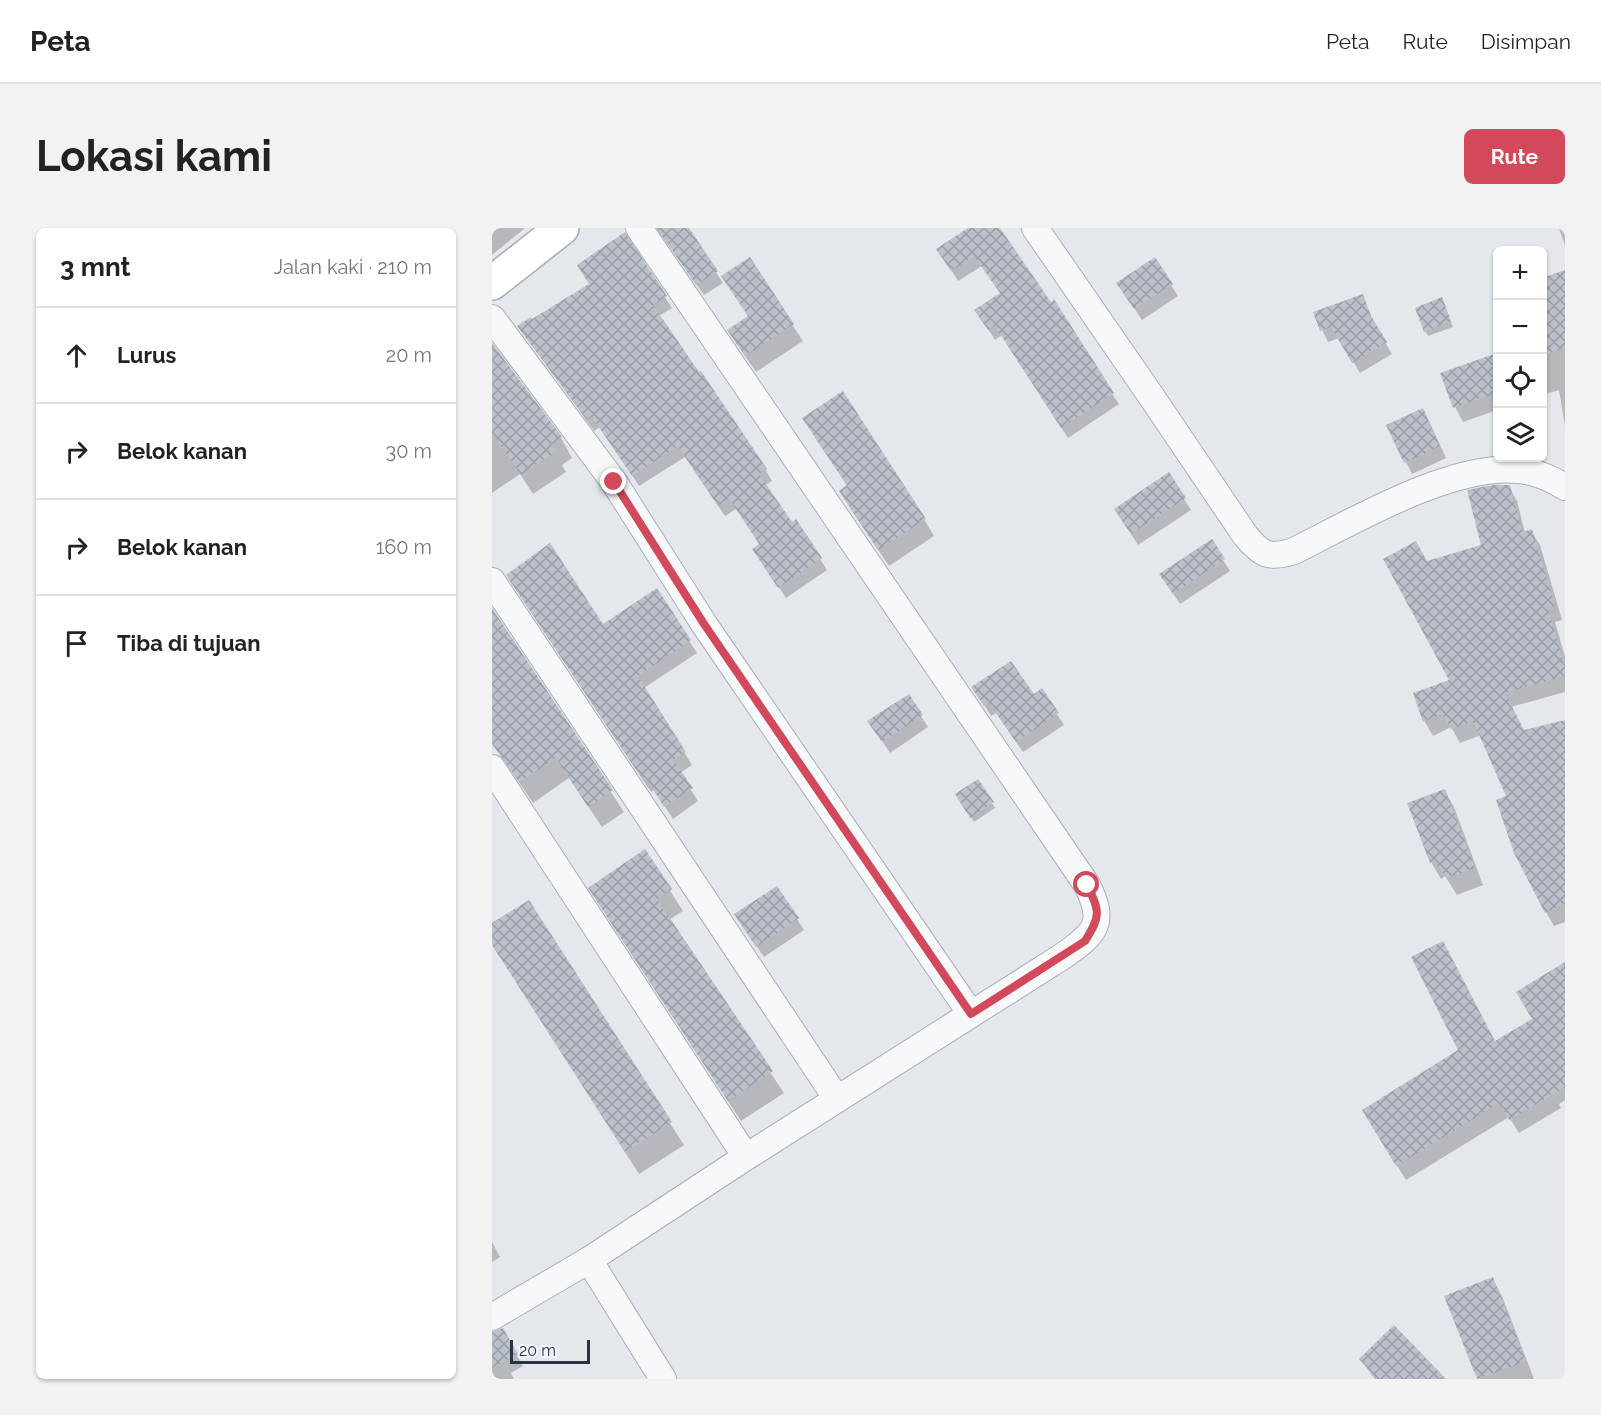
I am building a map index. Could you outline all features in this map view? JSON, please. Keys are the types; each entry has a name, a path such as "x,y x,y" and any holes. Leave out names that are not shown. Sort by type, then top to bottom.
{"main road":[{"path":"492,283 562,228"}],"street":[{"path":"492,1317 589,1260 1085,941 1097,923 1096,904 1087,885 639,228"},
{"path":"1035,228 1245,535 1256,549 1265,554 1278,556 1294,551 1399,499 1470,473 1517,470 1545,476 1565,487"},
{"path":"492,318 614,482 704,624 971,1014"},
{"path":"492,581 837,1099"},
{"path":"492,768 746,1157"},
{"path":"589,1260 663,1379"}],"building":[{"path":"657,228 689,228 718,271 696,285"},
{"path":"968,228 1000,228 1051,302 1054,299 1114,393 1061,428 995,326 988,330 974,310 1000,293 974,256 951,271 936,249"},
{"path":"625,232 667,296 653,305 767,469 759,474 792,522 796,519 822,558 778,588 752,549 759,544 729,498 718,506 678,446 632,476 592,417 587,420 517,326 589,284 577,265"},
{"path":"750,257 794,324 745,356 727,330 748,316 721,276"},
{"path":"1155,257 1173,284 1134,309 1116,283"},
{"path":"1565,270 1565,348 1547,354 1547,300 1547,276"},
{"path":"1363,294 1371,316 1387,342 1352,363 1331,327 1320,331 1313,312"},
{"path":"1442,297 1451,321 1424,332 1415,308"},
{"path":"492,343 562,437 551,445 556,451 521,475 492,432"},
{"path":"1493,354 1493,394 1453,408 1440,373"},
{"path":"843,391 926,519 878,550 839,491 847,485 802,418"},
{"path":"1423,408 1440,446 1404,463 1386,425"},
{"path":"1169,472 1186,498 1131,534 1114,509"},
{"path":"1493,485 1510,485 1522,532 1532,529 1555,606 1548,608 1565,668 1565,676 1505,693 1524,730 1565,720 1565,903 1545,913 1514,853 1496,800 1506,796 1473,721 1451,729 1443,714 1423,722 1413,693 1449,680 1383,559 1416,541 1427,561 1481,545 1467,490"},
{"path":"1212,539 1225,559 1173,594 1159,574"},
{"path":"550,543 603,624 657,588 691,640 638,676 686,752 673,760 693,788 664,807 646,778 643,780 506,575"},
{"path":"492,608 613,790 588,807 556,758 519,782 492,744"},
{"path":"1011,661 1034,694 1042,688 1059,713 1016,742 989,702 984,706 971,687"},
{"path":"909,694 923,715 882,742 867,721"},
{"path":"978,779 994,802 970,818 955,794"},
{"path":"1445,789 1475,868 1446,878 1434,860 1430,863 1407,803"},
{"path":"645,849 672,889 657,899 773,1071 728,1101 588,888"},
{"path":"777,886 799,918 756,947 734,914"},
{"path":"529,900 672,1122 625,1152 492,945 492,923"},
{"path":"1443,941 1495,1041 1532,1019 1516,992 1565,962 1565,1087 1509,1120 1499,1103 1396,1166 1362,1110 1458,1050 1411,957"},
{"path":"1493,1277 1526,1361 1477,1379 1444,1296"},
{"path":"1394,1325 1446,1379 1378,1379 1359,1359"},
{"path":"503,1328 518,1354 492,1368 492,1332"}],"route":[{"path":"614,482 704,624 971,1014 1085,941 1097,923 1096,904 1087,885"}]}
